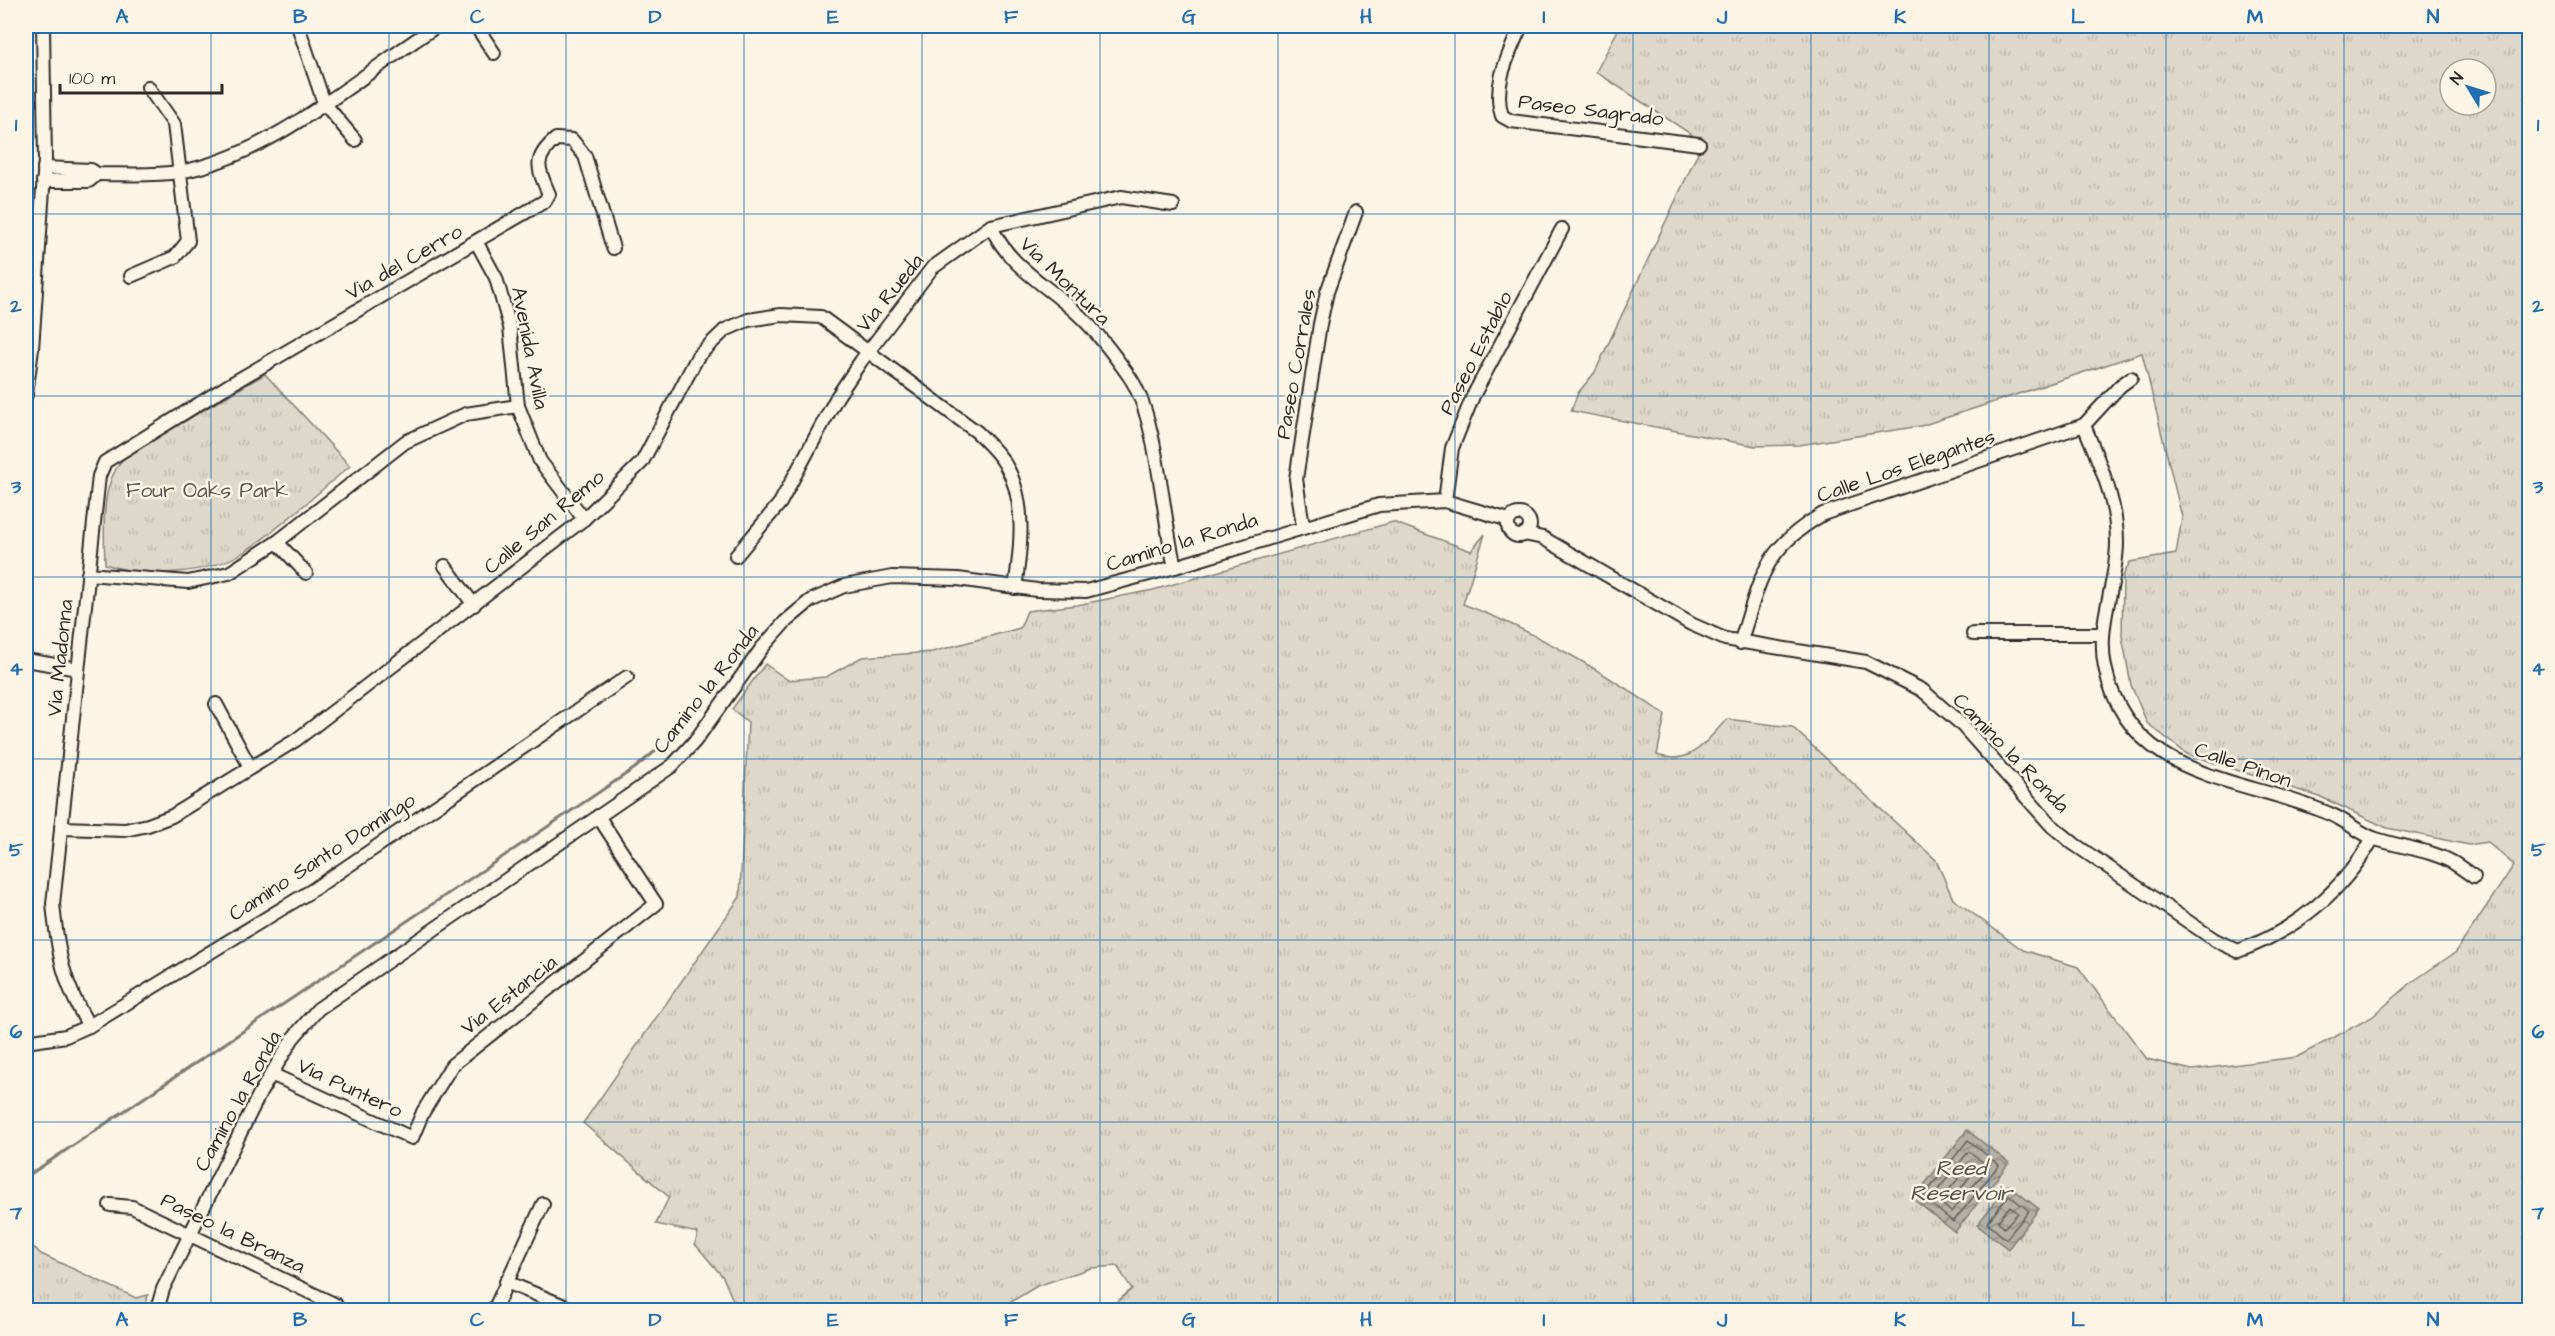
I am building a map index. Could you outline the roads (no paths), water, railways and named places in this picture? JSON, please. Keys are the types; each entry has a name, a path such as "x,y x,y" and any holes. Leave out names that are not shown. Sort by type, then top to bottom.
{"street":[{"path":"26,395 32,349 44,174 43,26"},
{"path":"298,26 324,103 355,140"},
{"path":"44,174 89,181 97,174 178,172 206,166 247,150 324,103 437,26"},
{"path":"476,26 494,53"},
{"name":"Paseo Sagrado","path":"1521,26 1500,78 1498,104 1502,116 1511,121 1699,144"},
{"path":"131,276 175,257 188,241 174,124 148,87"},
{"name":"Via del Cerro","path":"105,462 226,387 477,243 545,201 549,194 540,172 539,159 556,139 572,140 585,156 614,248"},
{"name":"Via Rueda","path":"736,556 780,503 837,397 868,351 932,268 991,226 1121,197 1173,206"},
{"name":"Paseo Corrales","path":"1303,526 1296,492 1296,479 1320,324 1328,292 1356,212"},
{"name":"Via Montura","path":"991,226 997,241 1017,266 1080,316 1131,379 1149,424 1175,567"},
{"name":"Paseo Establo","path":"1445,501 1452,448 1473,396 1562,230"},
{"name":"Avenida Avilla","path":"477,243 496,278 510,327 518,406 540,461 584,519"},
{"name":"Calle San Remo","path":"61,828 125,830 148,825 172,816 296,740 584,519 642,462 698,356 725,330 748,320 781,315 821,317 977,432 1006,464 1019,496 1020,528 1015,588"},
{"path":"2084,425 2120,386 2131,378"},
{"path":"88,574 188,582 229,573 278,542 405,442 466,414 518,406"},
{"name":"Calle Pinon","path":"2084,425 2114,502 2117,542 2101,634 2105,666 2115,702 2138,734 2169,758 2203,776 2330,814 2373,838 2450,861 2474,877"},
{"name":"Calle Los Elegantes","path":"1740,643 1760,577 1772,556 1804,525 1823,514 2084,425"},
{"name":"Via Madonna","path":"89,1026 66,982 57,953 53,904 99,476 105,462"},
{"name":"Camino la Ronda","path":"157,1311 163,1288 271,1074 293,1038 318,1009 672,766 695,741 762,648 785,622 810,601 844,586 892,577 957,579 1015,588 1086,591 1175,567 1303,526 1379,505 1445,501 1509,520"},
{"name":"Camino la Ronda","path":"1527,528 1526,516 1513,515 1509,520 1511,533 1527,528 1541,532 1544,538 1691,624 1740,643 1801,649 1866,662 1922,690 1961,724 2051,825 2215,940 2238,951 2262,942 2302,917 2339,887 2373,838"},
{"path":"278,542 306,573"},
{"path":"444,566 474,605"},
{"path":"1973,634 2101,634"},
{"path":"26,660 78,669"},
{"name":"Camino Santo Domingo","path":"26,1042 66,1036 89,1026 311,891 627,677"},
{"path":"216,704 250,767"},
{"name":"Via Estancia","path":"412,1138 423,1112 452,1065 656,904 598,816"},
{"name":"Via Puntero","path":"271,1074 412,1138"},
{"path":"494,1311 543,1204"},
{"name":"Paseo la Branza","path":"110,1205 132,1207 336,1305"},
{"path":"506,1282 574,1311"}],"water":[{"name":"Reed Reservoir","path":"1967,1130 2009,1163 1955,1232 1913,1199"},
{"path":"2008,1185 2039,1209 2008,1249 1977,1225"}],"waterway":[{"path":"26,1177 635,768 659,748"}],"park label":[{"name":"Four Oaks Park","path":"207,490"}]}
